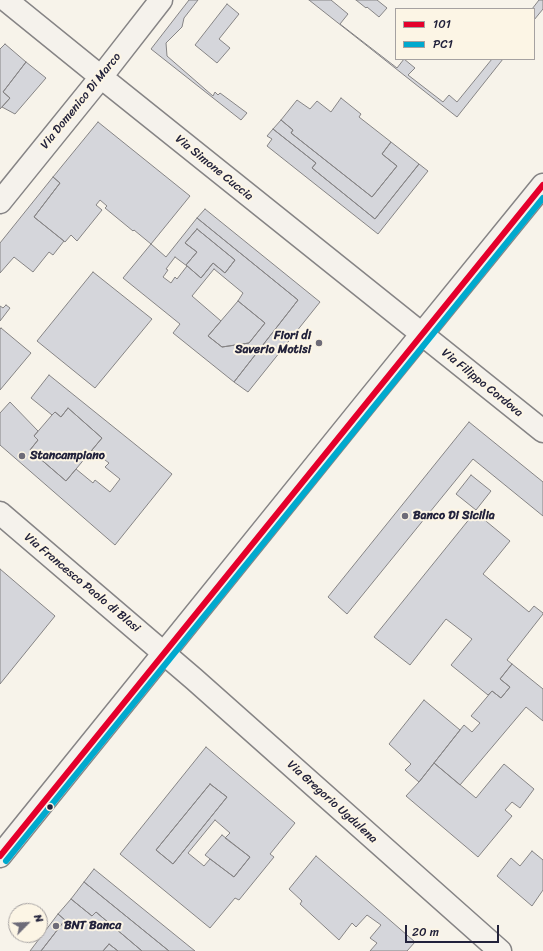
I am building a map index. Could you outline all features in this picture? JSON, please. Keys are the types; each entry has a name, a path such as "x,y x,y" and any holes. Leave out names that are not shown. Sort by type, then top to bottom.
{"street":[{"name":"Via Simone Cuccia","path":"6,0 101,78 422,334"},
{"name":"Via Domenico Di Marco","path":"0,202 101,78 161,0"},
{"path":"0,856 543,185"},
{"name":"Via Filippo Cordova","path":"422,334 543,431"},
{"name":"Via Francesco Paolo di Blasi","path":"0,513 164,653"},
{"name":"Via Gregorio Ugdulena","path":"164,653 500,951"}],"building":[{"path":"189,0 198,0 184,18 182,27 166,43 167,56 213,96 215,92 218,95 220,93 247,113 241,120 151,49"},
{"path":"309,0 331,0 348,14 340,24 397,68 403,60 405,60 415,68 408,75 443,102 449,95 457,102 491,60 502,60 457,117"},
{"path":"356,0 377,0 387,8 379,17"},
{"path":"539,0 543,0 543,9 535,19 535,8 533,8"},
{"path":"227,4 239,14 219,39 230,48 217,63 195,45"},
{"path":"5,44 26,62 3,92 10,98 0,109 0,49"},
{"path":"26,62 46,78 15,114 2,107 10,98 3,92"},
{"path":"341,98 361,114 359,117 391,142 382,154 397,166 372,197 291,133 293,130 281,120 297,100 310,109 317,101 331,112"},
{"path":"281,120 293,130 291,133 372,197 397,166 382,154 391,142 419,164 375,219 312,168 316,163 273,129"},
{"path":"98,122 190,196 151,244 105,208 107,206 100,200 96,205 102,210 77,241 71,235 65,242 34,217 60,183 53,177"},
{"path":"273,129 316,163 312,168 375,219 419,164 428,171 378,234 267,146 272,139 267,136"},
{"path":"53,177 60,183 34,217 64,241 53,255 49,252 33,272 14,257 0,273 0,243"},
{"path":"205,209 320,302 248,392 234,382 298,300 197,218"},
{"path":"197,218 298,300 234,382 173,333 180,324 123,278 151,244 166,257","holes":["197,229 235,260 225,273 213,263 201,278 186,265 197,252 185,243","175,257 187,266 177,279 175,277 171,283 163,277 168,270 166,269","214,269 243,293 238,301 265,323 249,343 222,347 208,336 221,321 192,296"]},
{"path":"197,229 235,260 225,273 213,263 201,278 186,265 197,252 185,243"},
{"path":"93,272 152,319 95,388 37,341"},
{"path":"238,301 265,323 249,343 222,347 208,336"},
{"path":"6,305 10,308 0,321 0,306 3,308"},
{"path":"1,328 31,353 0,390 0,329"},
{"path":"49,375 172,474 115,545 0,445 0,413 10,402 38,431 34,436 38,440 30,450 66,481 76,469 93,483 95,480 110,492 120,479 105,467 109,463 92,450 102,438 68,408 61,417 55,412 52,415 31,398"},
{"path":"68,408 102,438 66,481 30,450 38,440 34,436 52,415 55,412 61,417"},
{"path":"469,422 543,482 543,516 473,459 347,614 328,597"},
{"path":"471,475 491,491 476,510 456,494"},
{"path":"475,512 510,541 483,574 529,612 534,606 543,613 507,660 512,664 500,679 510,687 501,698 492,691 488,695 451,665 472,639 446,619 410,665 374,637"},
{"path":"0,569 55,616 0,684"},
{"path":"512,664 543,689 543,721 526,707 460,785 434,763 464,725 472,732 480,723 471,716 492,691 501,698 510,687 500,679"},
{"path":"424,700 460,730 419,782 405,770 411,764 389,744"},
{"path":"206,747 295,823 270,854 274,857 239,900 235,898 210,928 120,854","holes":["210,784 227,797 173,864 156,850","215,820 230,833 225,838 250,857 234,877 210,859 204,866 188,853"]},
{"path":"434,763 476,798 504,764 534,789 520,808 512,802 505,810 512,816 478,857 406,796"},
{"path":"210,784 227,797 173,864 156,850"},
{"path":"222,835 250,857 234,877 205,855"},
{"path":"532,851 543,860 543,890 532,906 497,876 511,858 520,866"},
{"path":"316,856 415,942 407,951 370,951 377,943 370,938 381,925 367,915 356,927 352,923 339,940 300,904 302,901 289,889"},
{"path":"94,869 195,951 169,951 84,882"},
{"path":"84,882 169,951 142,951 96,912 92,916 71,899"},
{"path":"71,899 92,916 96,912 142,951 118,951 109,944 103,951 41,951 65,920 58,914"},
{"path":"58,914 65,920 48,942 48,927"},
{"path":"36,943 47,943 41,951 30,951"},
{"path":"109,944 118,951 103,951"}],"transit line":[{"name":"101","path":"0,856 543,185"},
{"name":"PC1","path":"6,861 543,198"}],"place":[{"name":"Fiori di Saverio Motisi","path":"319,343"},
{"name":"Stancampiano","path":"22,456"},
{"name":"Banco Di Sicilia","path":"405,516"},
{"name":"BNT Banca","path":"56,926"}]}
